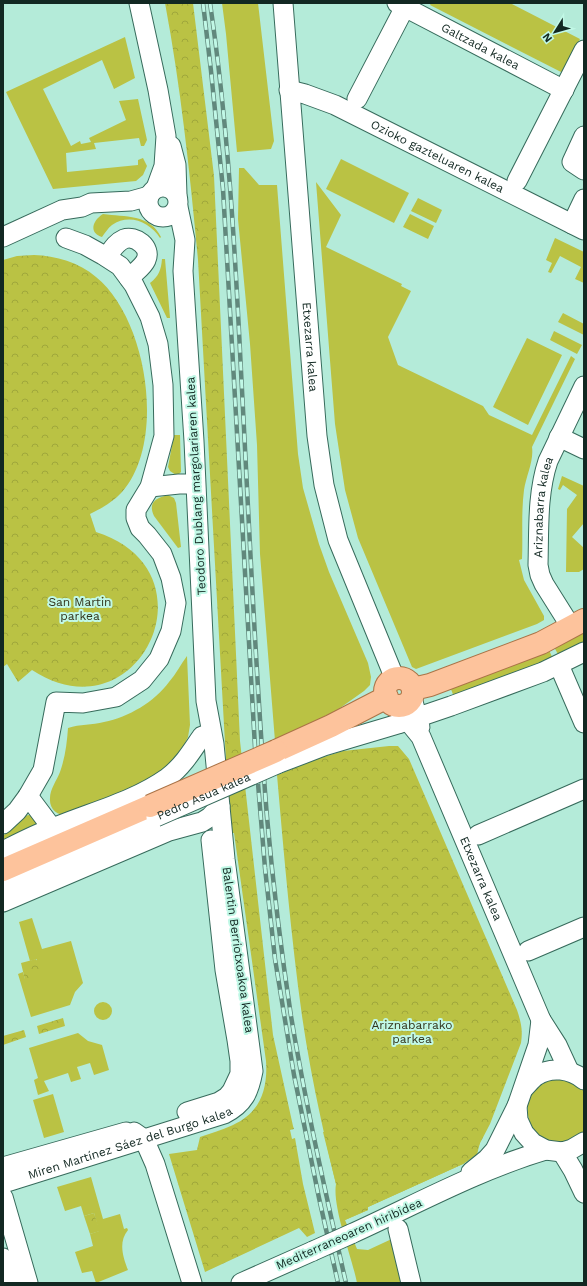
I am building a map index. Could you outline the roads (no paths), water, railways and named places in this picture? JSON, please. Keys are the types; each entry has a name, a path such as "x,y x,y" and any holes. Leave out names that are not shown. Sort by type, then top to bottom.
{"main road":[{"path":"409,709 441,680 541,643 577,624"},
{"name":"Pedro Asua kalea","path":"3,870 153,811 276,758 331,726 409,709"}],"street":[{"path":"3,237 62,210 82,207 94,209 123,208 163,202 166,136 158,90 139,3"},
{"name":"Etxezarra kalea","path":"283,3 317,436 324,485 338,540 542,1020 557,1045 578,1074"},
{"path":"357,100 403,4"},
{"name":"Galtzada kalea","path":"403,4 564,90"},
{"path":"517,181 584,52"},
{"name":"Ozioko gazteluaren kalea","path":"289,90 306,94 335,105 578,227"},
{"path":"584,136 572,162 584,170"},
{"path":"578,227 584,199"},
{"name":"Teodoro Dublang margolariaren kalea","path":"163,202 185,240 183,271 206,701 214,744 215,812"},
{"path":"3,824 17,811 28,796 43,770 56,702 83,703 116,697 142,680 159,659 171,631 176,603 171,578 162,554 140,528 136,518 136,510 150,487 164,436 163,385 158,344 150,317 134,285 120,266 85,245 66,238"},
{"path":"107,257 118,243 125,239 131,238 142,244 147,251 147,259 141,267 128,278"},
{"name":"Ariznabarra kalea","path":"577,624 544,584 540,575 538,564 541,488 548,461 584,386"},
{"path":"559,437 584,449"},
{"path":"150,487 195,484"},
{"path":"409,709 559,665 584,652"},
{"path":"559,665 584,723"},
{"name":"Teodoro Dublang margolariaren kalea","path":"206,701 202,736 215,812"},
{"name":"Pedro Asua kalea","path":"276,758 324,746 409,709"},
{"path":"3,851 52,828 132,798 167,778 187,758 202,736"},
{"path":"478,835 584,789"},
{"path":"28,796 52,828"},
{"name":"Pedro Asua kalea","path":"3,883 153,811"},
{"name":"Pedro Asua kalea","path":"3,902 170,830 194,825 215,812"},
{"name":"Balentin Berriotxoakoa kalea","path":"215,812 211,844 224,970 240,1061 241,1090"},
{"name":"Balentin Berriotxoakoa kalea","path":"215,812 225,859 252,1058 253,1071 251,1082 241,1090"},
{"name":"Pedro Asua kalea","path":"182,828 202,837 211,844"},
{"path":"528,951 584,927"},
{"path":"524,1088 538,1045 542,1020"},
{"path":"524,1088 536,1076 552,1070 578,1074"},
{"name":"Mediterraneoaren hiribidea","path":"456,1185 487,1159 495,1150 517,1106 524,1088"},
{"name":"Miren Martínez Sáez del Burgo kalea","path":"4,1181 138,1134 224,1114 238,1106 241,1090"},
{"path":"517,1106 518,1120 524,1133 533,1143 554,1151 573,1170 584,1193"},
{"path":"138,1134 155,1164 192,1283"},
{"name":"Mediterraneoaren hiribidea","path":"241,1283 456,1185 520,1158 554,1151 572,1150 584,1142"},
{"path":"4,1181 28,1283"},
{"path":"398,1229 411,1283"},
{"path":"3,1258 10,1283"}],"railway":[{"path":"203,3 223,189 255,747 265,868 275,959 294,1075 338,1283"},
{"path":"210,3 222,95 233,233 256,650 267,817 272,867 284,966 297,1050 346,1283"}],"park label":[{"name":"San Martin parkea","path":"80,609"},
{"name":"Ariznabarrako parkea","path":"412,1032"}]}
